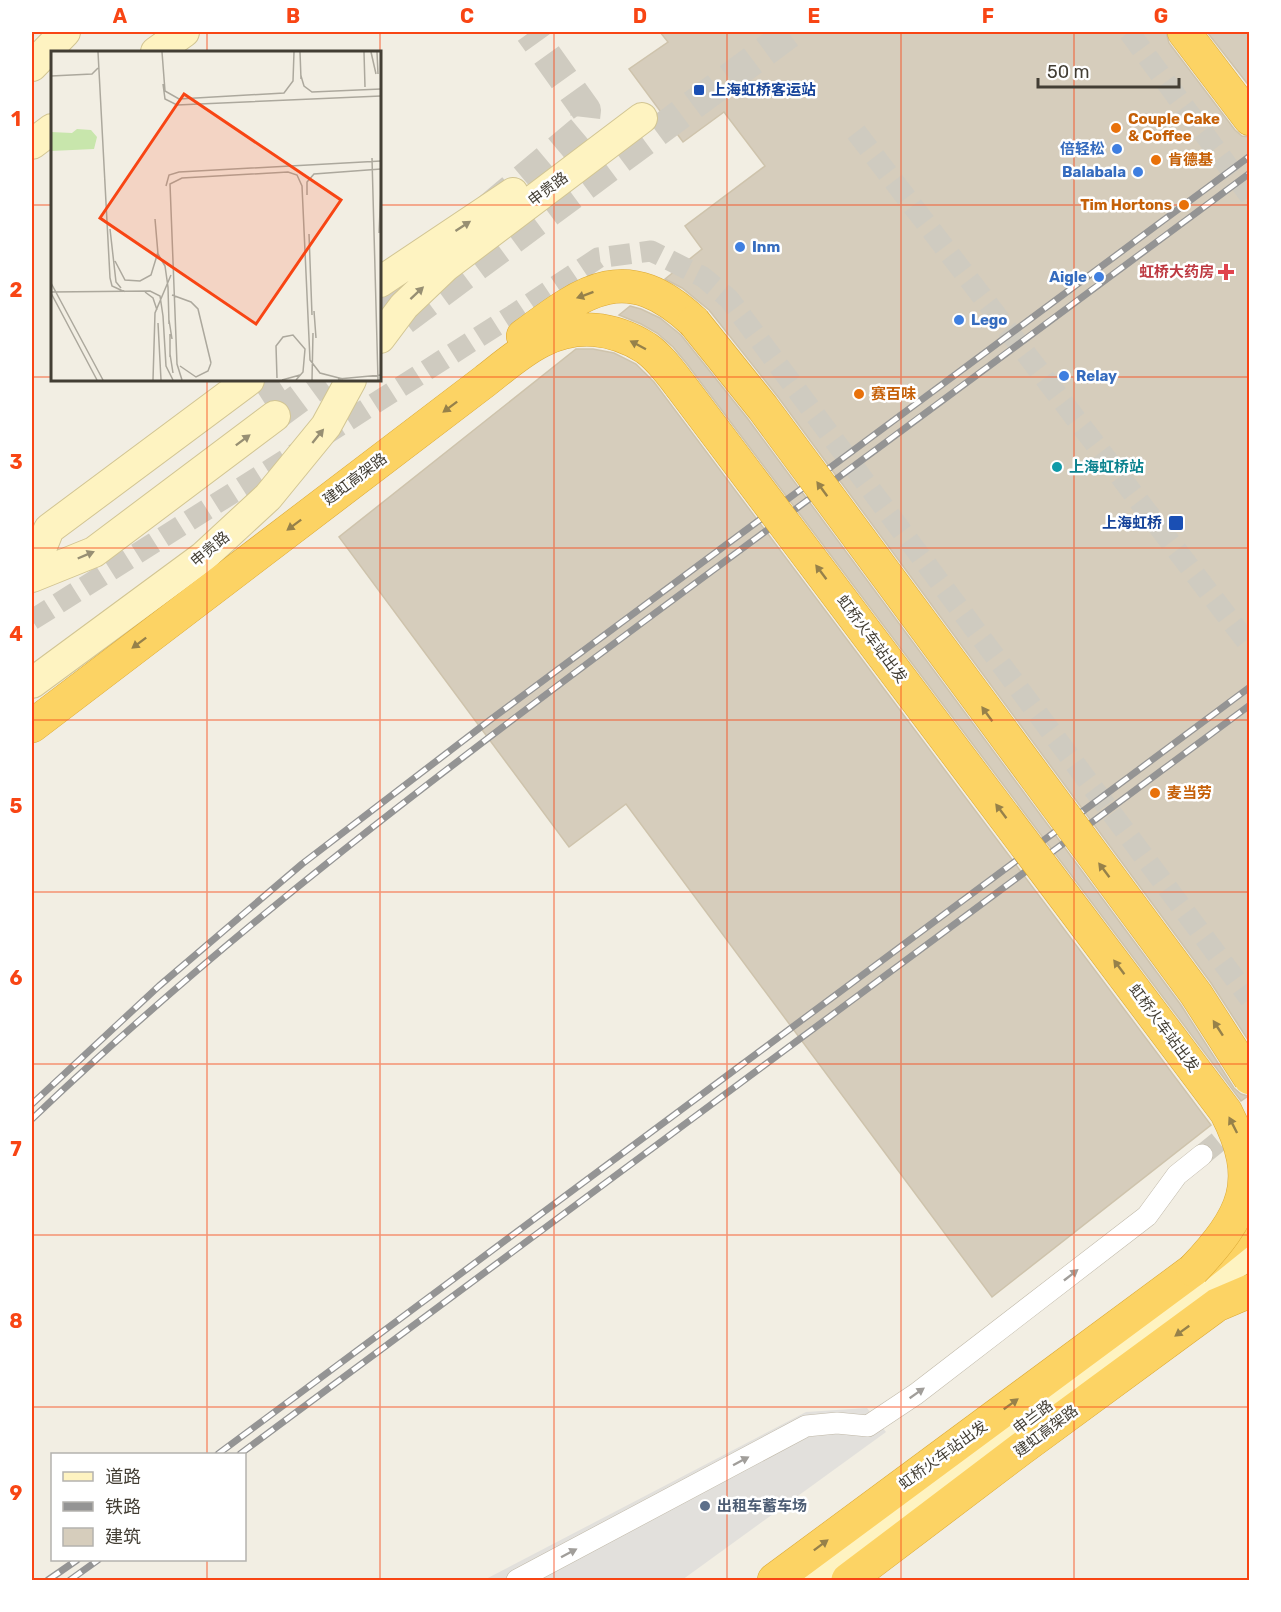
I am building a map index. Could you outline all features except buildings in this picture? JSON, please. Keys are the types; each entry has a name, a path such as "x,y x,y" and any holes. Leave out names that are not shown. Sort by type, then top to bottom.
{"highway":[{"path":"1184,32 1250,119"},
{"path":"485,381 510,345 574,299 602,288 638,287 651,291 681,310 706,335 763,408 1196,994 1250,1078"},
{"name":"建虹高架路","path":"35,722 540,341 578,328 597,329 614,334 646,349 660,361 680,385"},
{"name":"虹桥火车站出发","path":"680,385 1226,1112 1238,1136 1244,1160 1245,1184 1240,1205 1219,1243 1193,1270 774,1581"},
{"path":"1193,1270 1249,1253"},
{"path":"1217,1305 1249,1253"},
{"name":"建虹高架路","path":"848,1581 1021,1449 1217,1305 1250,1291"}],"street":[{"path":"32,48 55,32"},
{"path":"32,66 65,32"},
{"path":"62,51 90,32"},
{"path":"157,51 184,32"},
{"path":"32,72 51,58"},
{"name":"申贵路","path":"381,281 514,193 642,118 446,266 404,306 381,337"},
{"path":"32,144 51,130"},
{"name":"申贵路","path":"32,683 202,557 268,497 326,426 350,381"},
{"path":"32,575 94,552 261,396"},
{"path":"32,575 50,529 261,396"},
{"path":"517,1581 806,1426 837,1423 868,1426 916,1394 1147,1216 1177,1175 1202,1155"},
{"name":"申兰路","path":"818,1581 1249,1253"}],"shaded area":[{"name":"出租车蓄车场","path":"867,1408 886,1432 682,1580 484,1580 806,1412"}],"tunnel":[{"path":"489,208 584,128 586,110 530,32"},
{"path":"404,320 791,32"},
{"path":"1129,32 1250,196"},
{"path":"856,132 1250,646"},
{"path":"322,437 598,258 651,251 703,277 729,299 1250,999"},
{"path":"381,309 419,282"},
{"path":"258,393 276,381"},
{"path":"275,416 323,381"},
{"path":"32,620 296,453"},
{"path":"1202,1155 1250,1116"}],"railway":[{"path":"32,1104 159,986 302,864 490,720 1250,156"},
{"path":"32,1119 184,981 424,787 1250,173"},
{"path":"219,1453 1250,687"},
{"path":"241,1453 1250,705"},
{"path":"48,1580 76,1561"},
{"path":"70,1580 97,1561"}],"place":[{"name":"上海虹桥客运站","path":"699,90"},
{"name":"Couple Cake & Coffee","path":"1116,128"},
{"name":"倍轻松","path":"1117,149"},
{"name":"肯德基","path":"1156,160"},
{"name":"Balabala","path":"1138,172"},
{"name":"Tim Hortons","path":"1184,205"},
{"name":"Inm","path":"740,247"},
{"name":"虹桥大药房","path":"1226,272"},
{"name":"Aigle","path":"1099,277"},
{"name":"Lego","path":"959,320"},
{"name":"Relay","path":"1064,376"},
{"name":"赛百味","path":"859,394"},
{"name":"上海虹桥站","path":"1057,467"},
{"name":"上海虹桥","path":"1176,523"},
{"name":"麦当劳","path":"1155,793"},
{"name":"出租车蓄车场","path":"705,1506"}]}
